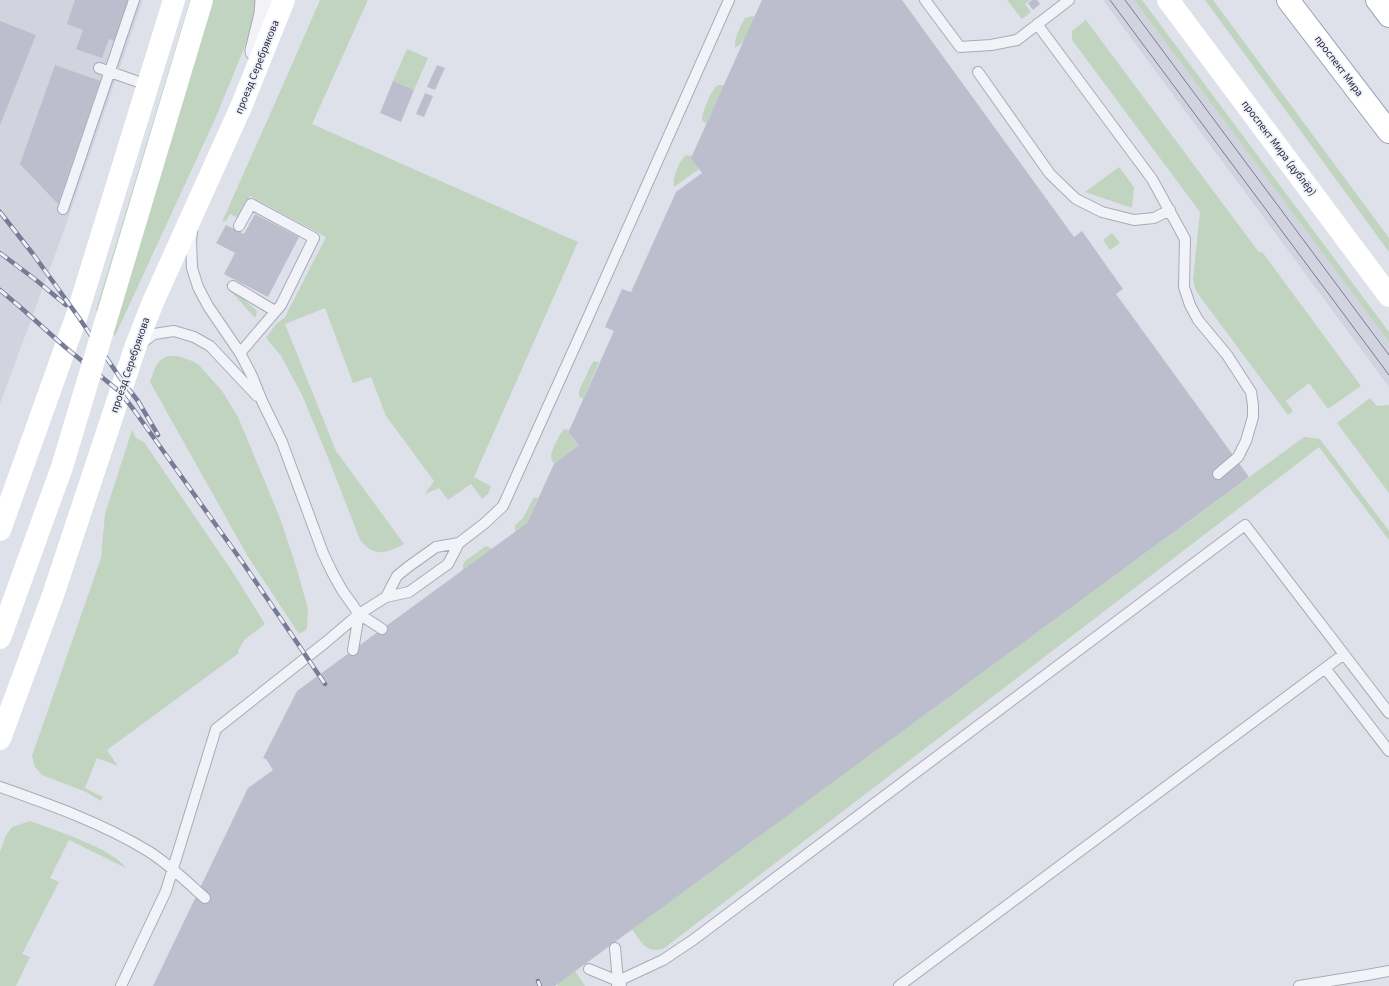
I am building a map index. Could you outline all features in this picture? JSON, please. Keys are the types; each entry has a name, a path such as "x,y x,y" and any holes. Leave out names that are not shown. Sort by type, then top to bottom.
{"main road":[{"path":"0,638 62,467 202,0"},
{"name":"проезд Серебрякова","path":"0,739 53,595 135,348 153,302 240,107 284,0"},
{"name":"проспект Мира (дублёр)","path":"1168,0 1389,296"},
{"name":"проспект Мира","path":"1288,0 1389,132"},
{"path":"1377,0 1389,16"},
{"path":"0,530 77,315 172,6"}],"street":[{"path":"240,107 265,14 266,0"}],"lane":[{"path":"63,209 134,0"},
{"path":"121,986 166,891 216,729 359,614 386,597 409,592 448,564 459,543 485,524 503,506 729,0"},
{"path":"925,0 960,47 990,45 1017,40 1069,0"},
{"path":"1037,24 1152,179 1185,239 1184,287 1190,305 1198,320 1227,355 1251,392 1254,405 1253,418 1246,441 1238,457 1218,474"},
{"path":"99,68 147,85"},
{"path":"978,72 1050,174 1076,199 1102,212 1134,220 1154,218 1170,210"},
{"path":"239,226 251,204 314,238 281,305 240,353"},
{"path":"195,209 191,241 192,268 198,287 208,306 240,353 282,442 323,553 332,572 342,590 359,614 382,629"},
{"path":"233,286 275,311"},
{"path":"135,348 154,334 174,331 194,337 210,346 262,401"},
{"path":"619,984 663,960 693,940 1245,525 1389,714"},
{"path":"386,597 397,576 412,564 436,547 459,543"},
{"path":"353,650 359,614"},
{"path":"899,986 1344,654"},
{"path":"1325,668 1389,751"},
{"path":"0,787 71,812 96,823 149,852 173,870 205,898"},
{"path":"615,948 619,984"},
{"path":"589,969 619,984"},
{"path":"1299,986 1389,971"}],"shaded area":[{"path":"0,0 143,0 63,233 0,404"},
{"path":"1103,0 1134,0 1389,342 1389,387"}],"green space":[{"path":"190,0 257,0 254,24 216,117 115,336 96,310"},
{"path":"320,0 368,0 312,124 578,242 474,477 491,486 488,494 482,499 471,484 448,500 439,488 425,494 434,481 386,416 371,377 353,383 325,308 285,324 336,451 404,544 392,550 381,552 376,552 370,549 360,540 302,395 281,356 266,338 276,324 285,317 326,237 250,196 238,218 230,214 226,221 222,222"},
{"path":"1007,0 1030,0 1025,4 1031,12 1022,19"},
{"path":"1134,0 1142,0 1389,332 1389,342"},
{"path":"1205,0 1213,0 1389,238 1389,252"},
{"path":"752,16 755,17 760,30 735,48 736,36 743,21 745,18"},
{"path":"1086,20 1258,251 1263,253 1361,386 1328,409 1309,383 1286,401 1293,411 1288,415 1195,289 1193,279 1200,212 1072,40 1072,31"},
{"path":"407,49 428,58 414,90 393,81"},
{"path":"718,85 724,85 706,124 702,120 707,101 715,87"},
{"path":"686,155 692,156 699,169 674,187 674,179 677,170 681,161"},
{"path":"1119,167 1134,187 1132,208 1085,192"},
{"path":"1112,233 1120,243 1110,250 1103,240"},
{"path":"225,283 256,310 257,312 255,318 228,288"},
{"path":"169,356 178,356 199,365 222,391 238,417 280,518 296,566 308,609 307,629 299,634 247,555 150,382 158,363"},
{"path":"594,361 599,362 583,399 579,396 579,391"},
{"path":"1370,398 1377,406 1389,405 1389,493 1337,423"},
{"path":"564,429 569,430 568,433 579,445 554,464 551,455 558,438"},
{"path":"132,430 136,438 144,442 234,574 265,624 244,640 238,651 239,653 107,750 118,766 97,758 85,788 103,797 101,801 86,792 42,775 35,767 32,756 101,558 105,514"},
{"path":"1304,437 1320,439 1389,531 1389,540 1319,447 663,949 657,950 648,948 641,942 632,929"},
{"path":"534,497 538,498 527,523 515,532 515,525 523,518"},
{"path":"486,546 492,549 463,570 465,561"},
{"path":"30,821 82,840 108,853 126,868 69,840 50,878 59,882 22,954 30,957 16,986 0,986 0,852 6,835 12,827"},
{"path":"575,971 585,986 558,986 557,984"}],"building":[{"path":"75,0 129,0 115,41 109,39 102,58 76,49 83,30 67,24"},
{"path":"762,0 902,0 1074,237 1082,231 1123,289 1116,294 1249,477 555,986 153,986 248,788 273,770 266,759 263,758 297,691 527,523 554,464 579,445 568,433 614,331 605,327 622,289 631,292 676,192 702,173 691,158"},
{"path":"1032,0 1037,0 1040,4 1033,10 1028,3"},
{"path":"0,21 36,35 0,125"},
{"path":"55,65 100,81 58,204 20,164"},
{"path":"437,65 445,68 435,90 427,87"},
{"path":"393,81 414,90 401,122 380,113"},
{"path":"425,93 433,96 424,117 416,114"},
{"path":"255,214 299,237 268,297 224,274 235,253 216,243 226,225 244,234"}],"tram line":[{"path":"1110,0 1389,375"},
{"path":"1125,0 1389,355"}],"railway":[{"path":"0,212 33,254 138,401 158,435"},
{"path":"0,253 66,305"},
{"path":"0,290 65,347 120,392 243,563 325,684"},
{"path":"538,981 540,986"}]}
